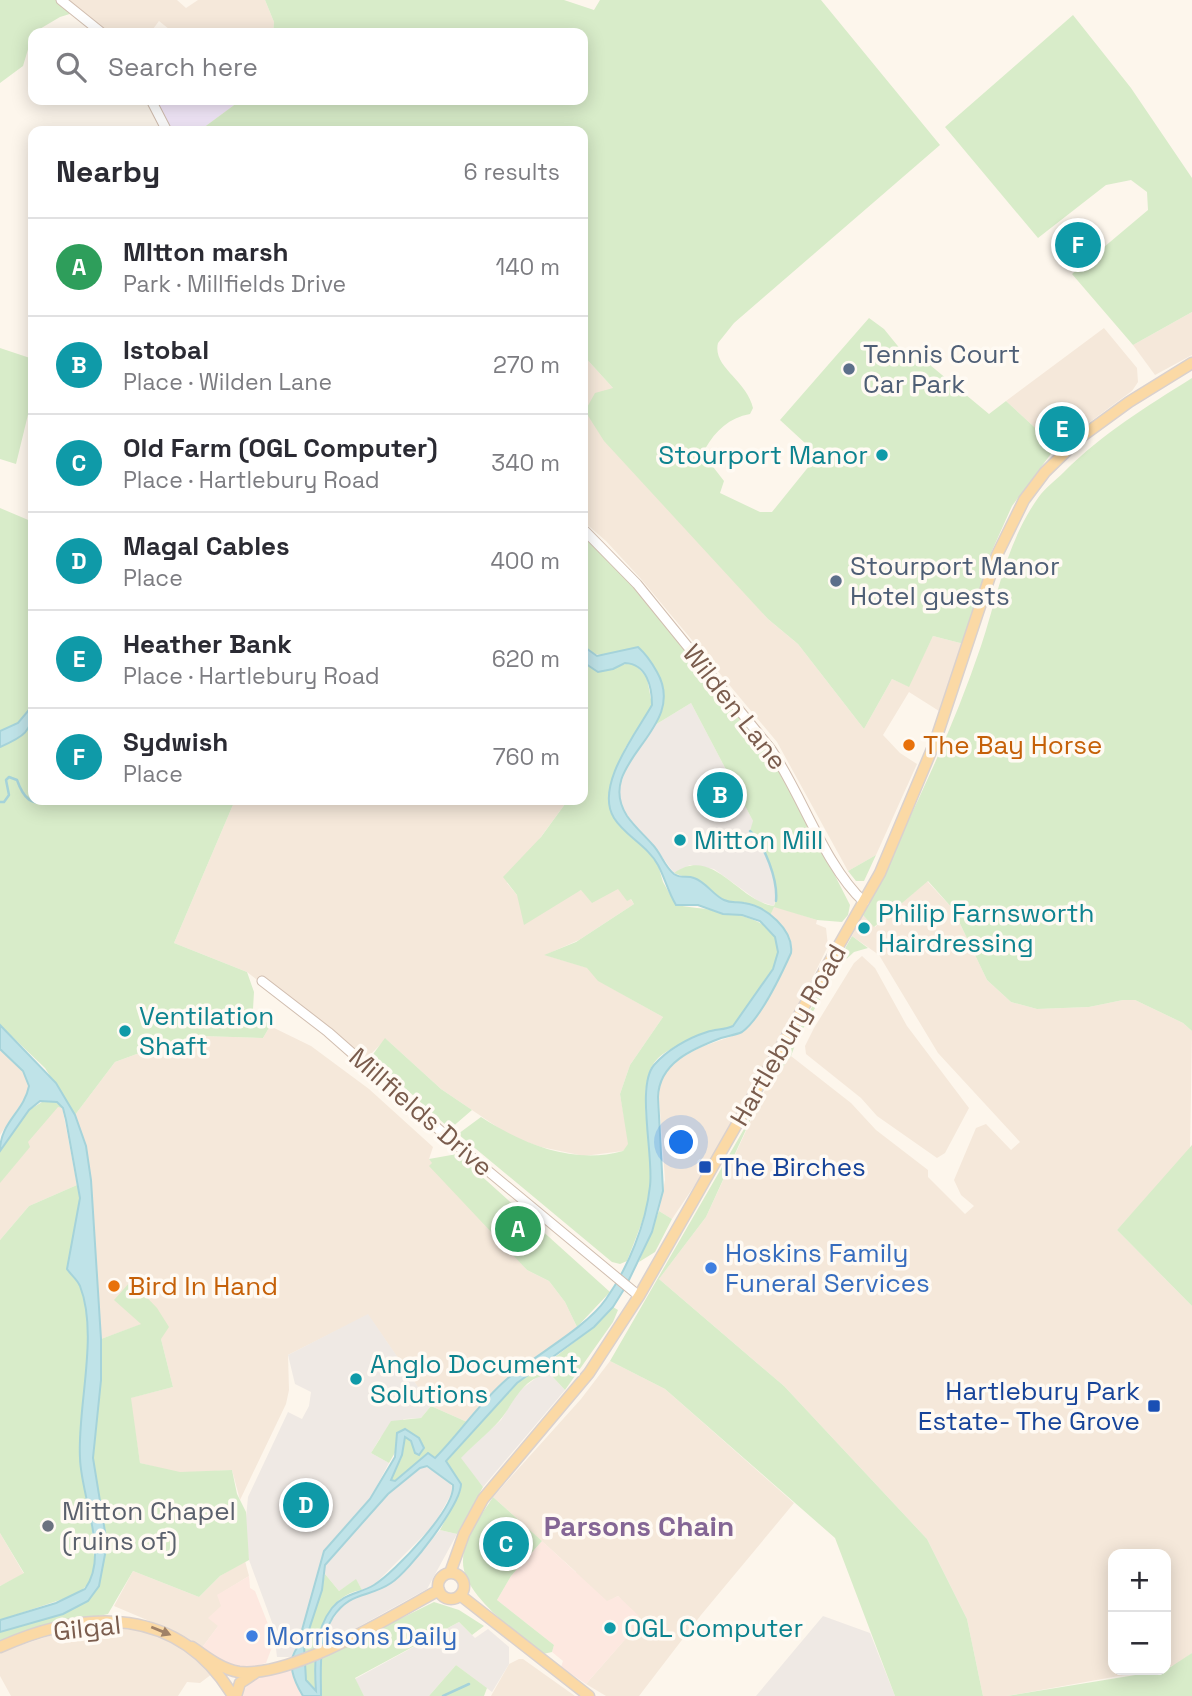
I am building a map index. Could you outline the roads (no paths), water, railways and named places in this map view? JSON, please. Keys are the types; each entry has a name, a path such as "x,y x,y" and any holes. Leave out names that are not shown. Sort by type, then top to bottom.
{"main road":[{"name":"Hartlebury Road","path":"450,1573 464,1534 483,1499 589,1373 880,873 935,742 997,555 1024,500 1045,472 1081,437 1137,396 1192,363"},
{"path":"450,1573 462,1578 464,1588 460,1595 448,1599 439,1590 439,1580 450,1573"},
{"path":"192,1647 231,1670 244,1672 267,1668 332,1648 439,1590"},
{"path":"460,1595 589,1696"},
{"name":"Gilgal","path":"0,1647 37,1634 116,1621 163,1631 192,1647 207,1661 234,1696"},
{"path":"234,1696 244,1679 267,1668"}],"street":[{"path":"61,0 96,28"},
{"path":"154,105 164,126"},
{"name":"Wilden Lane","path":"588,534 637,584 770,748 786,770 844,882 864,902"},
{"name":"Millfields Drive","path":"262,981 328,1032 635,1293"}],"water":[{"path":"638,647 657,672 664,693 661,711 653,729 630,762 622,779 620,797 627,816 674,874 698,880 724,900 752,905 777,920 788,936 791,953 770,995 749,1026 742,1032 699,1047 679,1059 664,1075 658,1097 663,1191 652,1232 613,1307 594,1327 517,1383 446,1461 461,1484 459,1494 444,1521 410,1566 391,1583 353,1599 339,1609 328,1626 323,1645 321,1696 303,1696 294,1678 292,1660 324,1551 370,1499 395,1457 397,1433 405,1429 419,1438 424,1448 419,1455 415,1453 411,1441 405,1437 402,1455 391,1480 395,1481 428,1453 435,1458 497,1388 586,1320 606,1299 622,1274 635,1245 648,1200 651,1173 646,1089 649,1075 654,1065 678,1045 707,1032 733,1026 773,969 778,952 775,937 760,921 742,915 723,914 698,905 676,905 654,858 614,818 609,805 613,775 652,705 651,691 643,672 632,664 625,663 598,672 588,665 588,650 597,656","holes":["427,1466 453,1485 451,1495 435,1524 395,1568 374,1585 347,1597 332,1608 318,1637 315,1659 316,1691 306,1680 304,1645 322,1590 325,1565 388,1494 420,1468"]},
{"path":"28,711 28,729 15,740 0,747 0,731 18,723"},
{"path":"0,1025 56,1083 75,1115 86,1146 91,1180 101,1339 101,1380 93,1458 107,1544 99,1586 88,1601 63,1614 0,1632 0,1620 56,1603 85,1589 92,1575 95,1543 80,1458 88,1326 80,1286 67,1269 80,1198 66,1120 63,1108 57,1102 40,1101 29,1110 0,1151 4,1132 29,1086 23,1071 0,1049"}],"waterway":[{"path":"0,802 4,802 9,795 6,780 9,777 17,780 28,798"},
{"path":"750,831 761,845 769,863 775,883 776,901"},
{"path":"443,1696 469,1684"}],"place":[{"name":"Sydwish","path":"1078,245"},
{"name":"Tennis Court Car Park","path":"849,369"},
{"name":"Heather Bank","path":"1062,429"},
{"name":"Stourport Manor","path":"882,455"},
{"name":"Stourport Manor Hotel guests","path":"836,581"},
{"name":"The Bay Horse","path":"909,745"},
{"name":"Istobal","path":"720,795"},
{"name":"Mitton Mill","path":"680,840"},
{"name":"Philip Farnsworth Hairdressing","path":"864,928"},
{"name":"Ventilation Shaft","path":"125,1031"},
{"name":"The Birches","path":"705,1167"},
{"name":"MItton marsh","path":"518,1229"},
{"name":"Hoskins Family Funeral Services","path":"711,1268"},
{"name":"Bird In Hand","path":"114,1286"},
{"name":"Anglo Document Solutions","path":"356,1379"},
{"name":"Hartlebury Park Estate- The Grove","path":"1154,1406"},
{"name":"Magal Cables","path":"306,1505"},
{"name":"Mitton Chapel (ruins of)","path":"48,1526"},
{"name":"Old Farm (OGL Computer)","path":"506,1544"},
{"name":"OGL Computer","path":"610,1628"},
{"name":"Morrisons Daily","path":"252,1636"}],"district":[{"name":"Parsons Chain","path":"639,1526"}]}
